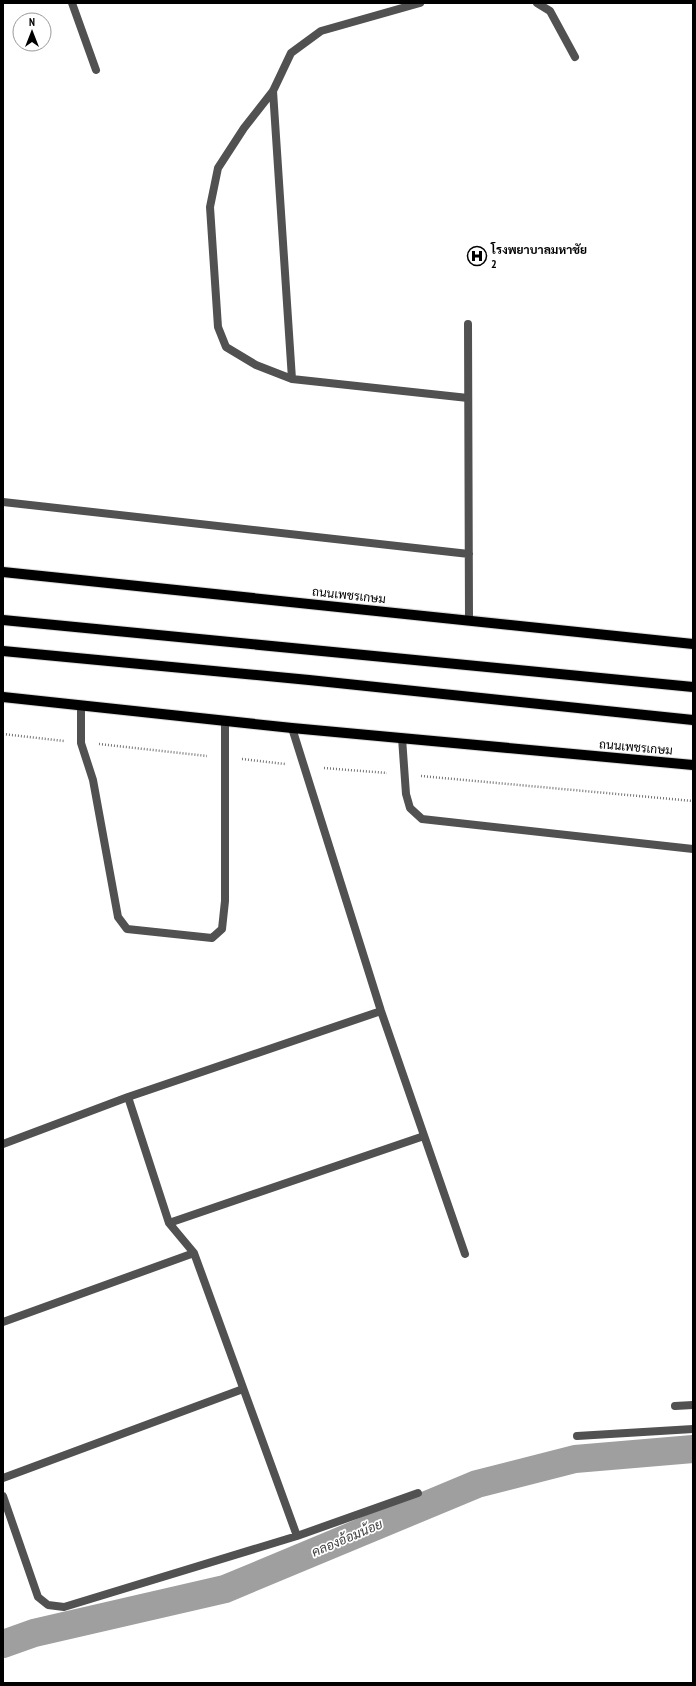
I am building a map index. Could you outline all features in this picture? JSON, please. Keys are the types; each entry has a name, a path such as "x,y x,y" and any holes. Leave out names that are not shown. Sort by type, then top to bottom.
{"main road":[{"name":"ถนนเพชรเกษม","path":"3,572 693,644"},
{"path":"3,620 693,687"},
{"path":"3,651 309,680 693,720"},
{"name":"ถนนเพชรเกษม","path":"3,697 292,728 693,765"}],"street":[{"path":"72,3 96,70"},
{"path":"420,3 321,31 291,53 273,91 244,128 218,168 210,207 218,328 226,347 256,365 292,379 468,398"},
{"path":"537,3 550,11 575,57"},
{"path":"273,91 292,379"},
{"path":"468,324 469,620"},
{"path":"3,502 469,554"},
{"path":"81,706 82,742 93,780 118,917 127,929 212,938 222,929 225,901 225,721"},
{"path":"292,728 381,1011 464,1254"},
{"path":"402,738 406,794 410,808 422,819 693,849"},
{"path":"3,1144 128,1097 381,1011"},
{"path":"128,1097 169,1223 194,1253 297,1536"},
{"path":"169,1223 424,1136"},
{"path":"3,1322 194,1253"},
{"path":"3,1478 243,1388"},
{"path":"675,1406 693,1405"},
{"path":"577,1436 693,1429"},
{"path":"3,1496 38,1597 48,1605 64,1607 297,1536 418,1493"}],"path":[{"path":"3,734 304,766 693,801"}],"waterway":[{"name":"คลองอ้อมน้อย","path":"3,1644 34,1633 225,1589 477,1484 575,1459 693,1449"}],"place":[{"name":"โรงพยาบาลมหาชัย 2","path":"477,256"}]}
